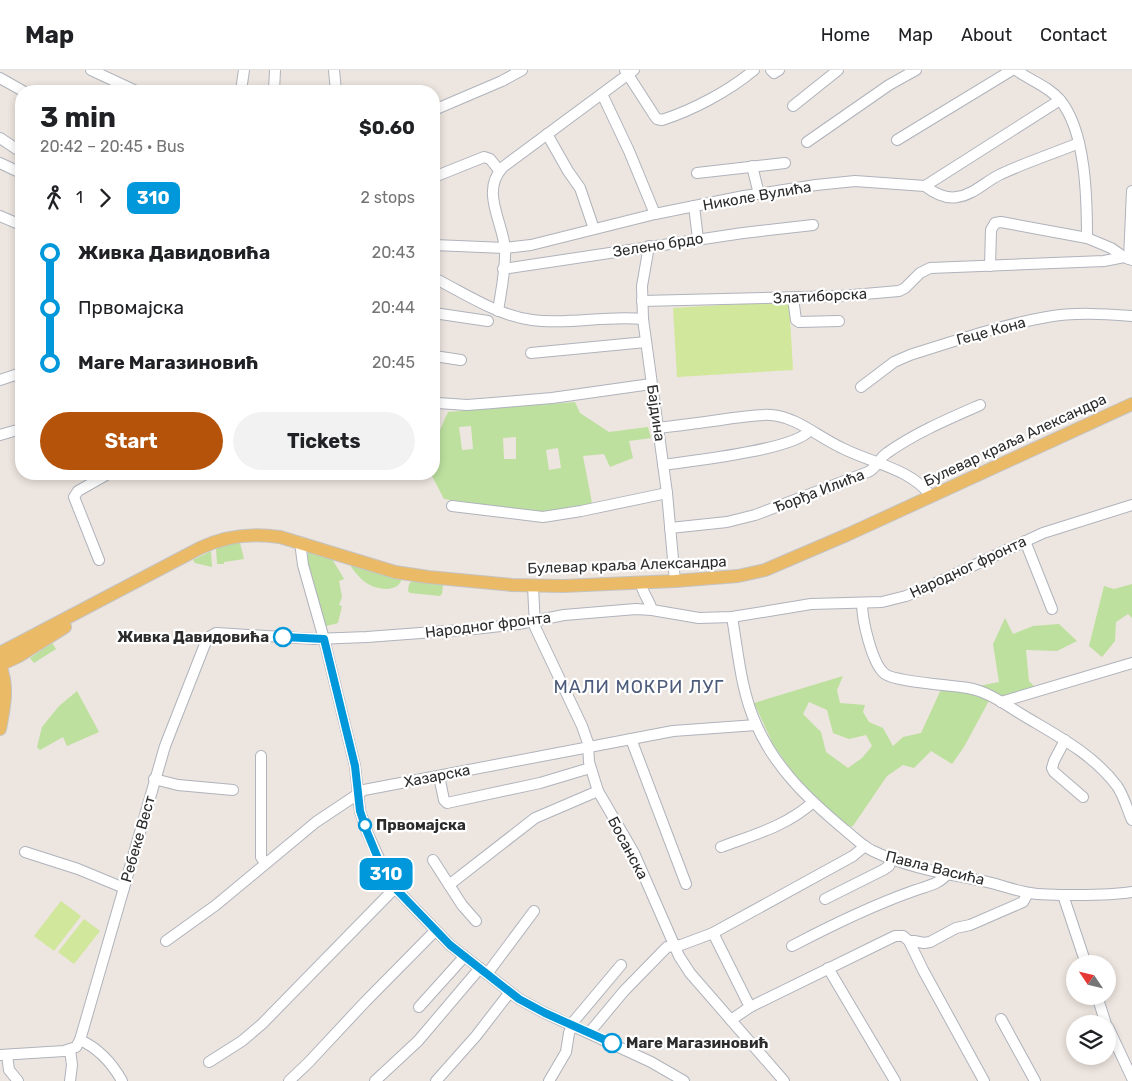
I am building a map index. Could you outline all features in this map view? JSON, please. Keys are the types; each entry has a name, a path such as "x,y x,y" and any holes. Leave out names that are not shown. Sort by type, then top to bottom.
{"main road":[{"name":"Булевар краља Александра","path":"0,654 200,548 220,540 239,537 266,535 300,542 374,566 410,575 471,582 533,586 675,581 730,577 765,570 1132,404"},
{"name":"Булевар краља Александра","path":"0,666 56,634 108,597"},
{"path":"5,679 19,656"},
{"path":"0,666 5,679 0,729"}],"street":[{"path":"91,70 123,85"},
{"path":"243,85 244,70"},
{"path":"274,85 275,70"},
{"path":"334,70 335,85"},
{"path":"440,108 484,90 522,70"},
{"path":"498,311 505,248 493,199 494,180 499,170 602,94 629,71 654,115 657,119 662,120 714,97 745,78 754,70"},
{"path":"771,70 774,73 779,70"},
{"path":"793,106 838,70"},
{"path":"807,142 889,85 916,70"},
{"path":"897,140 1012,70"},
{"path":"1016,70 1042,84 1060,100 1073,121 1085,177 1087,238"},
{"path":"2,77 15,86"},
{"path":"602,94 629,151 655,214"},
{"path":"925,186 1060,100"},
{"path":"547,134 580,188 594,228"},
{"path":"0,138 15,148"},
{"name":"Николе Вулића","path":"440,245 505,248 548,242 594,228 694,206 759,194 855,181 925,186 944,196 960,196 967,194 998,175 1078,143"},
{"path":"440,174 484,157 490,159 499,170"},
{"path":"0,163 15,170"},
{"path":"697,173 785,163"},
{"path":"752,166 759,194"},
{"path":"990,266 991,230 995,223 998,222 1087,238 1111,248 1128,259 1132,191"},
{"path":"694,206 698,239"},
{"path":"0,216 15,222"},
{"name":"Зелено брдо","path":"503,269 698,239 813,226"},
{"name":"Бајдина","path":"649,246 642,286 643,319 667,492 675,581"},
{"name":"Златиборска","path":"642,301 793,298 899,291 905,288 920,273 930,268 1128,259"},
{"path":"440,281 498,311 533,320 643,319"},
{"path":"793,298 796,320 799,322 839,321"},
{"name":"Геце Кона","path":"861,387 894,362 910,355 1024,322 1067,315 1104,314 1132,316"},
{"path":"440,315 488,322"},
{"path":"531,353 646,342"},
{"path":"440,357 461,360"},
{"path":"0,380 15,375"},
{"path":"440,403 478,404 552,398 651,384"},
{"name":"Ђорђа Илића","path":"670,528 727,522 755,515 871,471 886,453 945,420 980,405"},
{"path":"658,428 761,414 789,418 843,449 878,462 919,484 931,496"},
{"path":"663,466 755,451 802,437 809,430"},
{"path":"0,435 15,431"},
{"path":"97,480 78,491 74,497 99,560"},
{"path":"452,506 543,517 581,511 667,492"},
{"name":"Народног фронта","path":"324,639 474,629 600,612 652,610 699,618 732,617 811,604 882,602 906,596 1044,533 1132,505"},
{"path":"1025,541 1052,609"},
{"path":"300,542 306,574 355,766 360,811 382,868 395,888 435,931 464,957 510,992 528,1004 652,1062 684,1081"},
{"path":"641,582 643,592 652,610"},
{"name":"Босанска","path":"533,586 534,621 537,631 582,726 588,748 590,768 598,791 634,853 674,945 690,973 784,1081"},
{"path":"862,603 863,619 872,650 879,668 888,676 894,679 977,690 1066,740 1082,752 1115,784 1123,797 1132,820"},
{"name":"Павла Васића","path":"732,617 744,685 756,725 784,772 813,802 864,846 892,859 947,874 995,883 1028,893 1112,895 1132,892"},
{"name":"Ребеке Вест","path":"70,1050 80,1040 154,779 178,709 209,637 216,633 324,639"},
{"path":"1001,702 1132,663"},
{"name":"Хазарска","path":"166,941 216,905 264,863 316,822 366,790 673,732 756,725"},
{"path":"631,739 686,884"},
{"path":"1066,740 1052,768 1054,772 1083,797"},
{"path":"261,756 261,857 264,863"},
{"path":"439,776 444,800 447,803 540,783 590,768"},
{"path":"154,779 178,785 233,790"},
{"path":"449,885 535,818 598,791"},
{"path":"721,847 789,821 813,802"},
{"path":"589,1033 624,991 667,947 681,945 713,933 853,856 864,846"},
{"path":"25,852 78,869 124,888"},
{"path":"825,899 882,870 888,866 892,859"},
{"path":"433,860 464,909 476,921"},
{"path":"792,946 888,899 939,882 947,874"},
{"path":"209,1062 242,1041 262,1024 395,888"},
{"path":"910,942 930,942 951,930 970,925 1023,902 1028,893"},
{"path":"1063,895 1083,955"},
{"path":"376,1081 418,1041 483,971 534,911"},
{"path":"289,1081 435,931"},
{"path":"713,933 750,1007"},
{"path":"731,1020 750,1007 828,968 895,936 902,936 910,942 923,970 984,1081"},
{"path":"419,1007 464,957"},
{"path":"549,1081 566,1052 572,1026 584,1008 621,965"},
{"path":"828,968 895,1081"},
{"path":"436,1081 476,1036 510,992"},
{"path":"1001,1019 1035,1081"},
{"path":"80,1040 94,1048 110,1062 122,1081"},
{"path":"1116,1044 1132,1078"},
{"path":"18,1081 9,1070 3,1055 70,1050 72,1065 70,1081"}],"green space":[{"path":"789,301 793,370 677,377 673,308"},
{"path":"575,402 580,413 609,432 648,427 651,438 629,441 633,458 610,467 604,454 583,456 592,503 540,514 444,499 434,480 440,480 440,430 448,412","holes":["471,426 473,449 462,450 459,427","516,437 516,459 504,459 503,438","558,448 561,468 549,470 546,450"]},
{"path":"240,543 244,559 217,564 216,547"},
{"path":"211,551 212,567 195,563 193,560"},
{"path":"308,551 331,557 344,579 339,581 342,597 339,605 342,606 338,623 326,626 323,623 308,565"},
{"path":"352,564 402,578 400,583 393,588 377,588 361,578 351,567"},
{"path":"413,580 443,584 442,594 440,596 410,593 408,591 409,584"},
{"path":"1132,584 1132,618 1128,614 1116,622 1115,641 1102,657 1089,646 1104,586 1114,589"},
{"path":"1005,618 1013,634 1033,626 1059,624 1077,641 1057,651 1026,650 1029,681 1038,690 1001,702 991,697 964,747 952,764 931,751 914,768 903,765 887,776 853,826 847,827 804,788 774,746 754,703 843,676 837,690 840,703 865,705 863,712 869,722 883,728 893,746 903,737 921,733 943,685 968,688 999,682 993,644","holes":["809,702 827,710 833,733 849,739 866,735 872,746 862,758 848,768 826,752 821,732 803,714"]},
{"path":"52,643 56,649 34,663 30,658"},
{"path":"77,691 99,732 67,746 63,737 40,750 37,747 42,727 59,706"},
{"path":"61,901 81,916 54,951 34,936"},
{"path":"84,919 100,931 74,964 58,952"}],"bus line":[{"name":"310","path":"283,637 324,639 355,766 358,804 382,868 395,888 450,945 519,999 572,1026 612,1043"}],"place":[{"name":"Живка Давидовића","path":"283,637"},
{"name":"Првомајска","path":"365,825"},
{"name":"Маге Магазиновић","path":"612,1043"}],"district":[{"name":"МАЛИ МОКРИ ЛУГ","path":"639,687"}]}
